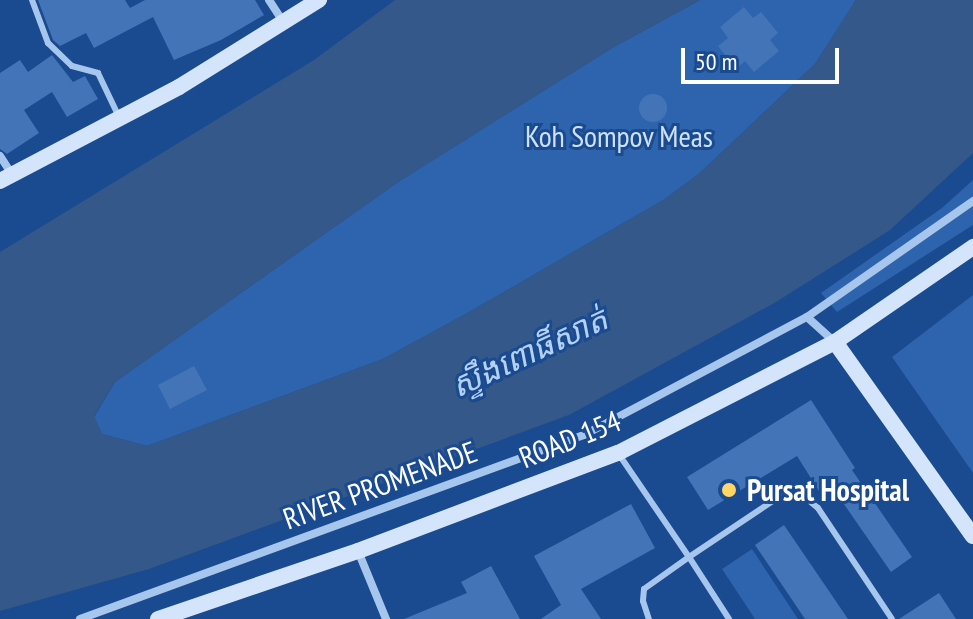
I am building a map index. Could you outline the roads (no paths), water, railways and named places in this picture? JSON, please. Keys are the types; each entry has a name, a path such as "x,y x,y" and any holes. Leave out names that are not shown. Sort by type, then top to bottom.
{"main road":[{"path":"7,179 120,120 319,0"},
{"name":"ROAD 154","path":"163,618 358,551 618,453 835,342 973,247"},
{"path":"835,342 973,536"}],"street":[{"path":"269,0 284,23"},
{"path":"0,156 7,179"},
{"name":"RIVER PROMENADE","path":"80,619 584,435 807,317 973,201"},
{"path":"807,317 835,342"},
{"path":"358,551 386,619"}],"lane":[{"path":"32,0 48,43 72,66 98,73 120,120"},
{"path":"618,453 729,619"},
{"path":"649,619 643,601 644,589 786,492 800,493 818,508 892,619"}],"water":[{"name":"ស្ទឹងពោធិ៍សាត់","path":"395,0 700,0 612,48 398,182 115,382 94,416 102,434 147,446 383,359 471,311 665,199 701,172 815,64 856,0 973,0 973,153 890,230 776,302 569,415 149,569 0,611 0,252 314,60"}],"place":[{"name":"Pursat Hospital","path":"729,490"}],"park label":[{"name":"Koh Sompov Meas","path":"619,136"}]}
